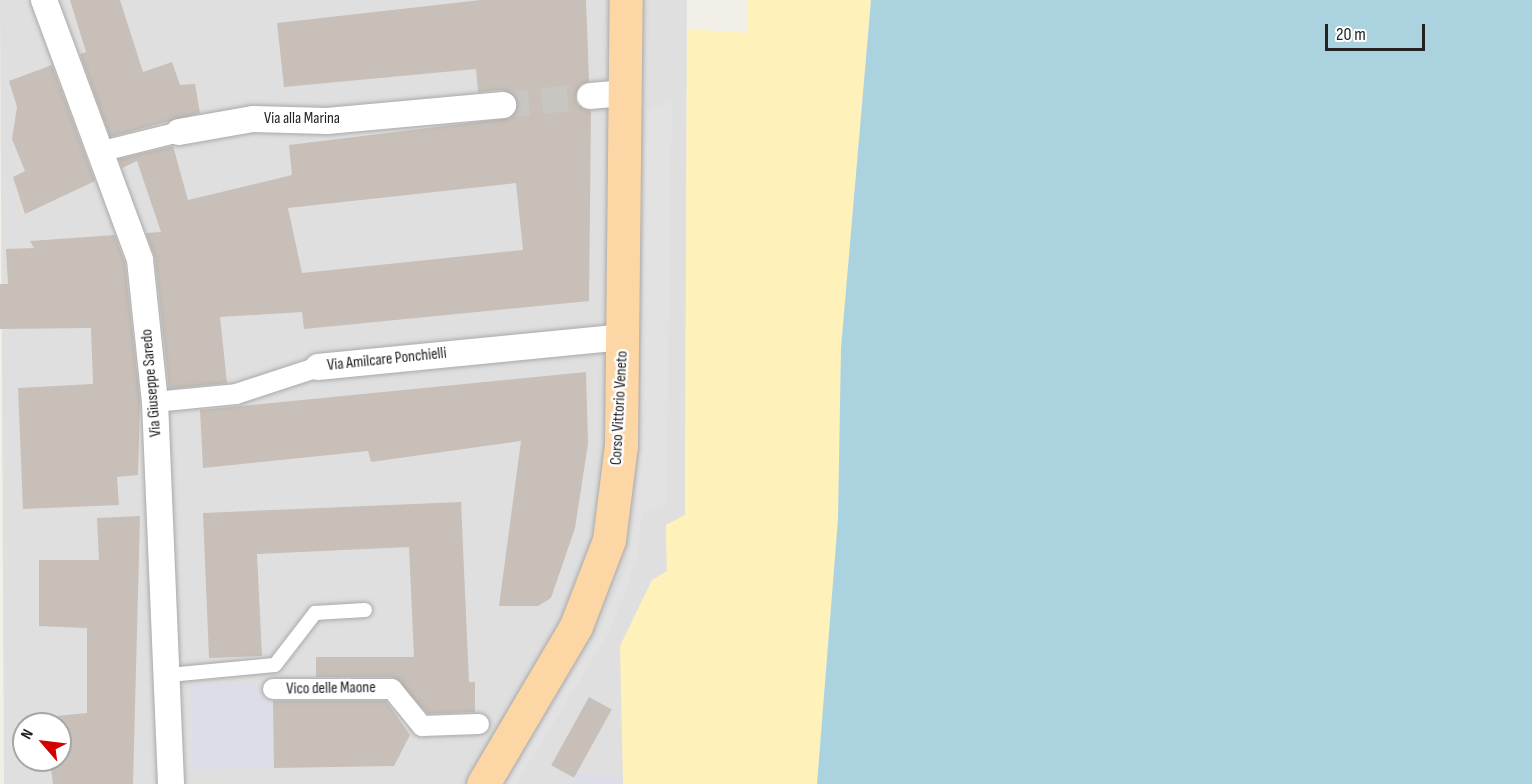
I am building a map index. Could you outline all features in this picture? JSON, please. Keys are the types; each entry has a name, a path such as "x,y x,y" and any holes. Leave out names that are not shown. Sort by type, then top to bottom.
{"main road":[{"name":"Corso Vittorio Veneto","path":"483,784 524,721 598,579 621,445 626,0"}],"street":[{"name":"Via Giuseppe Saredo","path":"44,0 103,152 140,260 155,402 169,675 171,784"},
{"path":"590,96 626,93"},
{"name":"Via alla Marina","path":"103,152 179,132 253,119 327,121 503,105"},
{"name":"Via Amilcare Ponchielli","path":"155,402 236,394 318,367 623,337"},
{"name":"Vico delle Maone","path":"273,689 392,689 422,726 479,724"}],"lane":[{"path":"169,675 275,665 315,613 365,610"}],"shaded area":[{"path":"0,0 687,0 685,515 666,525 667,571 623,784 4,784"},
{"path":"672,101 666,505 642,513 636,563 610,631 516,784 506,784 598,633 627,567 637,501 647,109"},
{"path":"273,683 274,768 192,769 191,684"},
{"path":"579,772 623,777 623,784 572,784"}],"sand":[{"path":"748,0 871,0 841,348 838,519 817,784 623,784 620,646 652,580 667,571 666,525 685,515 687,29 748,33"}],"water":[{"path":"871,0 1532,0 1532,784 817,784 838,519 841,348"}],"building":[{"path":"70,0 120,0 143,72 172,62 180,85 195,84 200,113 110,137 80,54 86,52"},
{"path":"481,0 586,0 589,81 575,97 578,105 591,111 589,301 304,329 302,312 220,317 227,383 169,389 155,258 146,233 161,232 137,161 122,168 119,159 173,146 188,200 292,175 289,145 511,118 518,104 515,96 502,90 478,92 476,69 284,87 277,23","holes":["516,183 523,250 302,273 288,208"]},
{"path":"52,65 95,181 25,214 13,177 25,171 12,139 17,107 9,81"},
{"path":"115,235 125,263 140,400 138,475 117,477 119,505 23,509 18,388 93,384 91,328 0,329 0,284 8,284 6,249 34,248 30,241"},
{"path":"586,372 588,444 575,528 551,598 538,606 499,606 521,441 371,462 368,451 203,468 200,410"},
{"path":"461,502 469,682 475,682 475,712 428,714 392,677 316,677 316,657 414,657 409,547 257,554 262,656 209,658 203,513"},
{"path":"140,516 133,784 53,784 52,772 72,772 72,714 87,713 87,628 39,626 39,560 99,560 97,518"},
{"path":"589,697 612,710 574,778 551,765"},
{"path":"273,701 386,701 410,735 394,766 274,768"}],"tunnel":[{"path":"503,105 590,96"}]}
